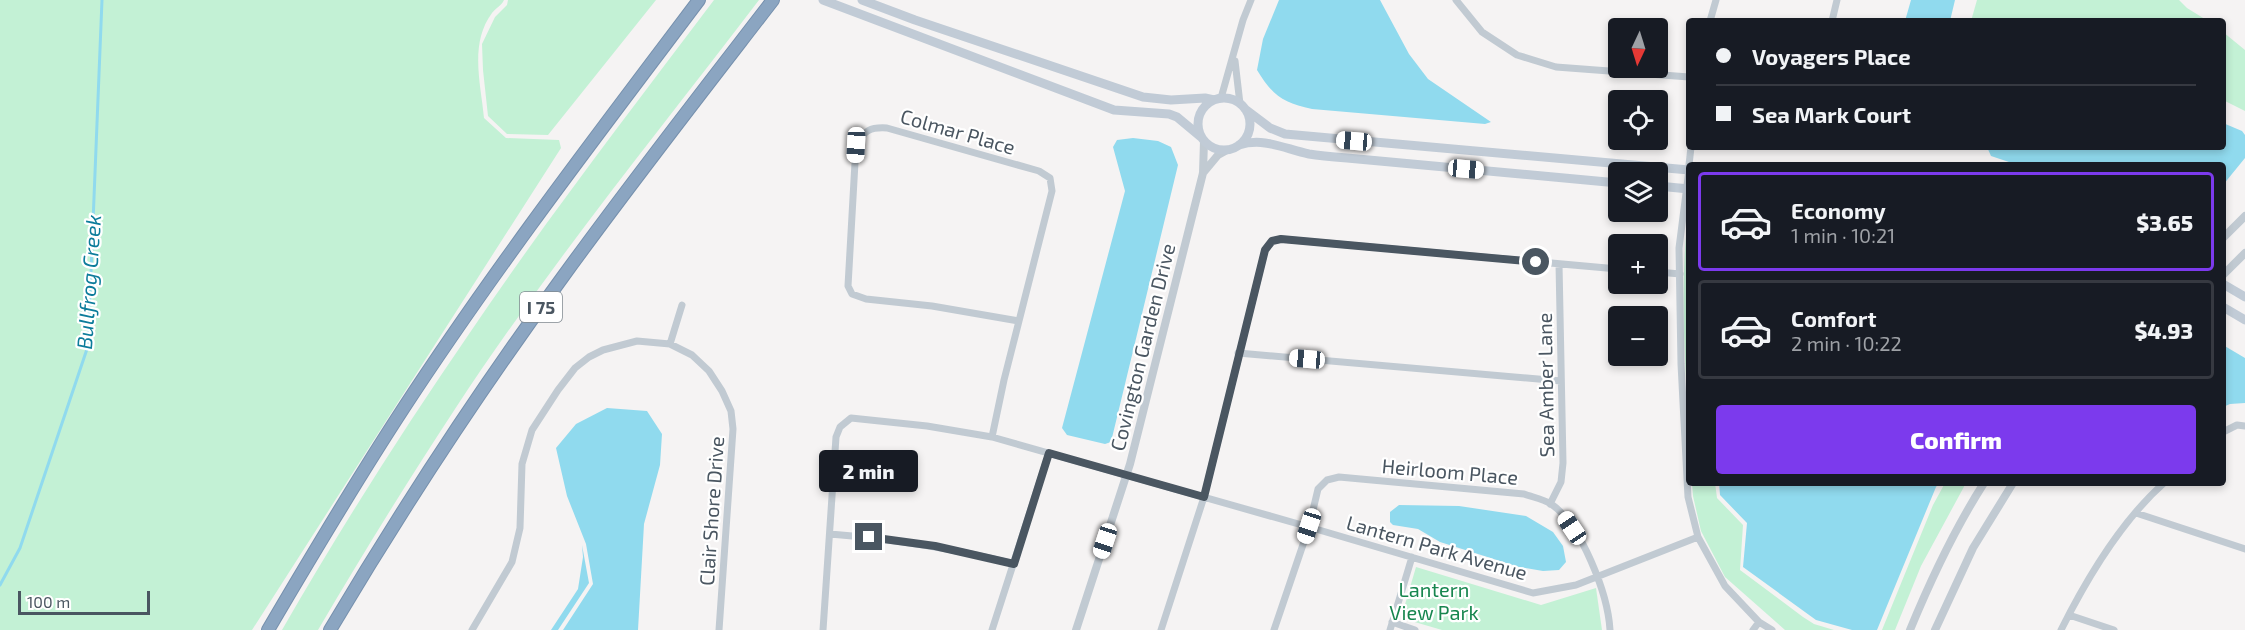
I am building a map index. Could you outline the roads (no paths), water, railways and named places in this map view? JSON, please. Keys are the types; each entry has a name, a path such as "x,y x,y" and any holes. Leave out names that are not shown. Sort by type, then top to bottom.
{"highway":[{"path":"268,630 321,540 458,328 699,0"},
{"name":"I 75","path":"330,630 390,531 508,353 637,176 773,0"}],"main road":[{"path":"823,0 1114,110 1159,112 1177,117 1214,148 1227,150 1248,142 1260,142 1308,153 1347,158 1608,182"},
{"path":"862,0 1129,93 1165,100 1205,98 1234,100 1269,128 1285,134 1686,170"},
{"path":"1203,139 1198,129 1199,116 1206,105 1217,99"},
{"path":"1239,145 1245,140 1250,129 1250,120 1243,107"},
{"path":"1668,187 1686,189"},
{"path":"2226,286 2245,297"},
{"path":"2226,309 2245,320"}],"street":[{"path":"1217,99 1251,0"},
{"path":"1456,0 1482,32 1517,55 1556,66 1686,77"},
{"path":"1711,18 1716,0"},
{"path":"1833,18 1836,0"},
{"path":"1234,55 1243,107"},
{"name":"Colmar Place","path":"992,437 1004,380 1019,321 1052,191 1050,178 1039,171 886,128 872,128 863,133 856,145 848,286 852,294 866,299 933,306 1019,321"},
{"name":"Covington Garden Drive","path":"1076,630 1126,474 1203,173 1203,139"},
{"path":"1203,173 1218,155 1227,150"},
{"path":"1686,202 1679,248 1680,364 1686,464"},
{"path":"2226,235 2245,216"},
{"path":"1161,630 1204,497 1265,250 1272,241 1281,239 1608,268"},
{"path":"2226,271 2245,253"},
{"name":"Sea Amber Lane","path":"1550,504 1561,482 1563,463 1559,264"},
{"path":"1668,273 1680,274"},
{"path":"670,344 682,305"},
{"name":"Clair Shore Drive","path":"472,630 512,562 520,528 522,464 532,430 574,368 603,350 637,341 670,344 692,355 709,371 722,391 730,411 733,429 719,630"},
{"path":"1238,353 1561,381"},
{"name":"Lantern Park Avenue","path":"823,630 836,437 840,427 851,418 871,418 992,437 1309,526 1533,593 1576,585 1698,537"},
{"path":"2226,430 2237,424 2245,426"},
{"path":"992,630 1049,453"},
{"name":"Heirloom Place","path":"1309,526 1321,483 1339,477 1524,494 1550,504 1565,518 1580,539 1597,577 1607,608 1610,630"},
{"path":"1687,486 1698,537 1725,586 1759,622 1772,630"},
{"path":"1910,630 1930,579 1982,486"},
{"path":"1935,630 1973,548 2011,486"},
{"path":"2061,630 2098,565 2136,513 2161,486"},
{"path":"2136,513 2245,549"},
{"path":"1274,630 1309,526"},
{"path":"830,534 935,546 1014,564"},
{"path":"1412,557 1391,626 1415,630"},
{"path":"2069,615 2114,630"},
{"path":"1753,630 1759,622"}],"water":[{"path":"1279,0 1380,0 1409,54 1428,79 1491,122 1485,124 1312,109 1279,97 1257,70 1263,39"},
{"path":"1911,0 1955,0 1951,18 1906,18"},
{"path":"2226,124 2242,131 2245,135 2245,158 2226,181 2226,162 2009,162 1991,156 1988,150 2226,150"},
{"path":"1133,138 1158,141 1171,147 1178,165 1111,442 1105,444 1067,435 1062,428 1125,191 1113,147 1117,140"},
{"path":"2226,347 2245,358 2245,403 2226,406"},
{"path":"607,408 647,411 662,434 660,465 644,524 638,630 563,630 593,584 586,544 567,496 556,448 576,424"},
{"path":"1719,486 1937,486 1877,630 1852,630 1816,620 1743,567 1747,523 1720,495"},
{"path":"1399,505 1459,506 1526,516 1553,532 1563,546 1566,562 1559,570 1543,571 1519,567 1440,542 1418,529 1393,525 1390,522 1390,512"},
{"path":"582,545 589,583 558,630 551,630 578,589 583,557"}],"waterway":[{"name":"Bullfrog Creek","path":"0,585 20,548 88,346 102,0"}],"park label":[{"name":"Lantern View Park","path":"1434,600"}]}
